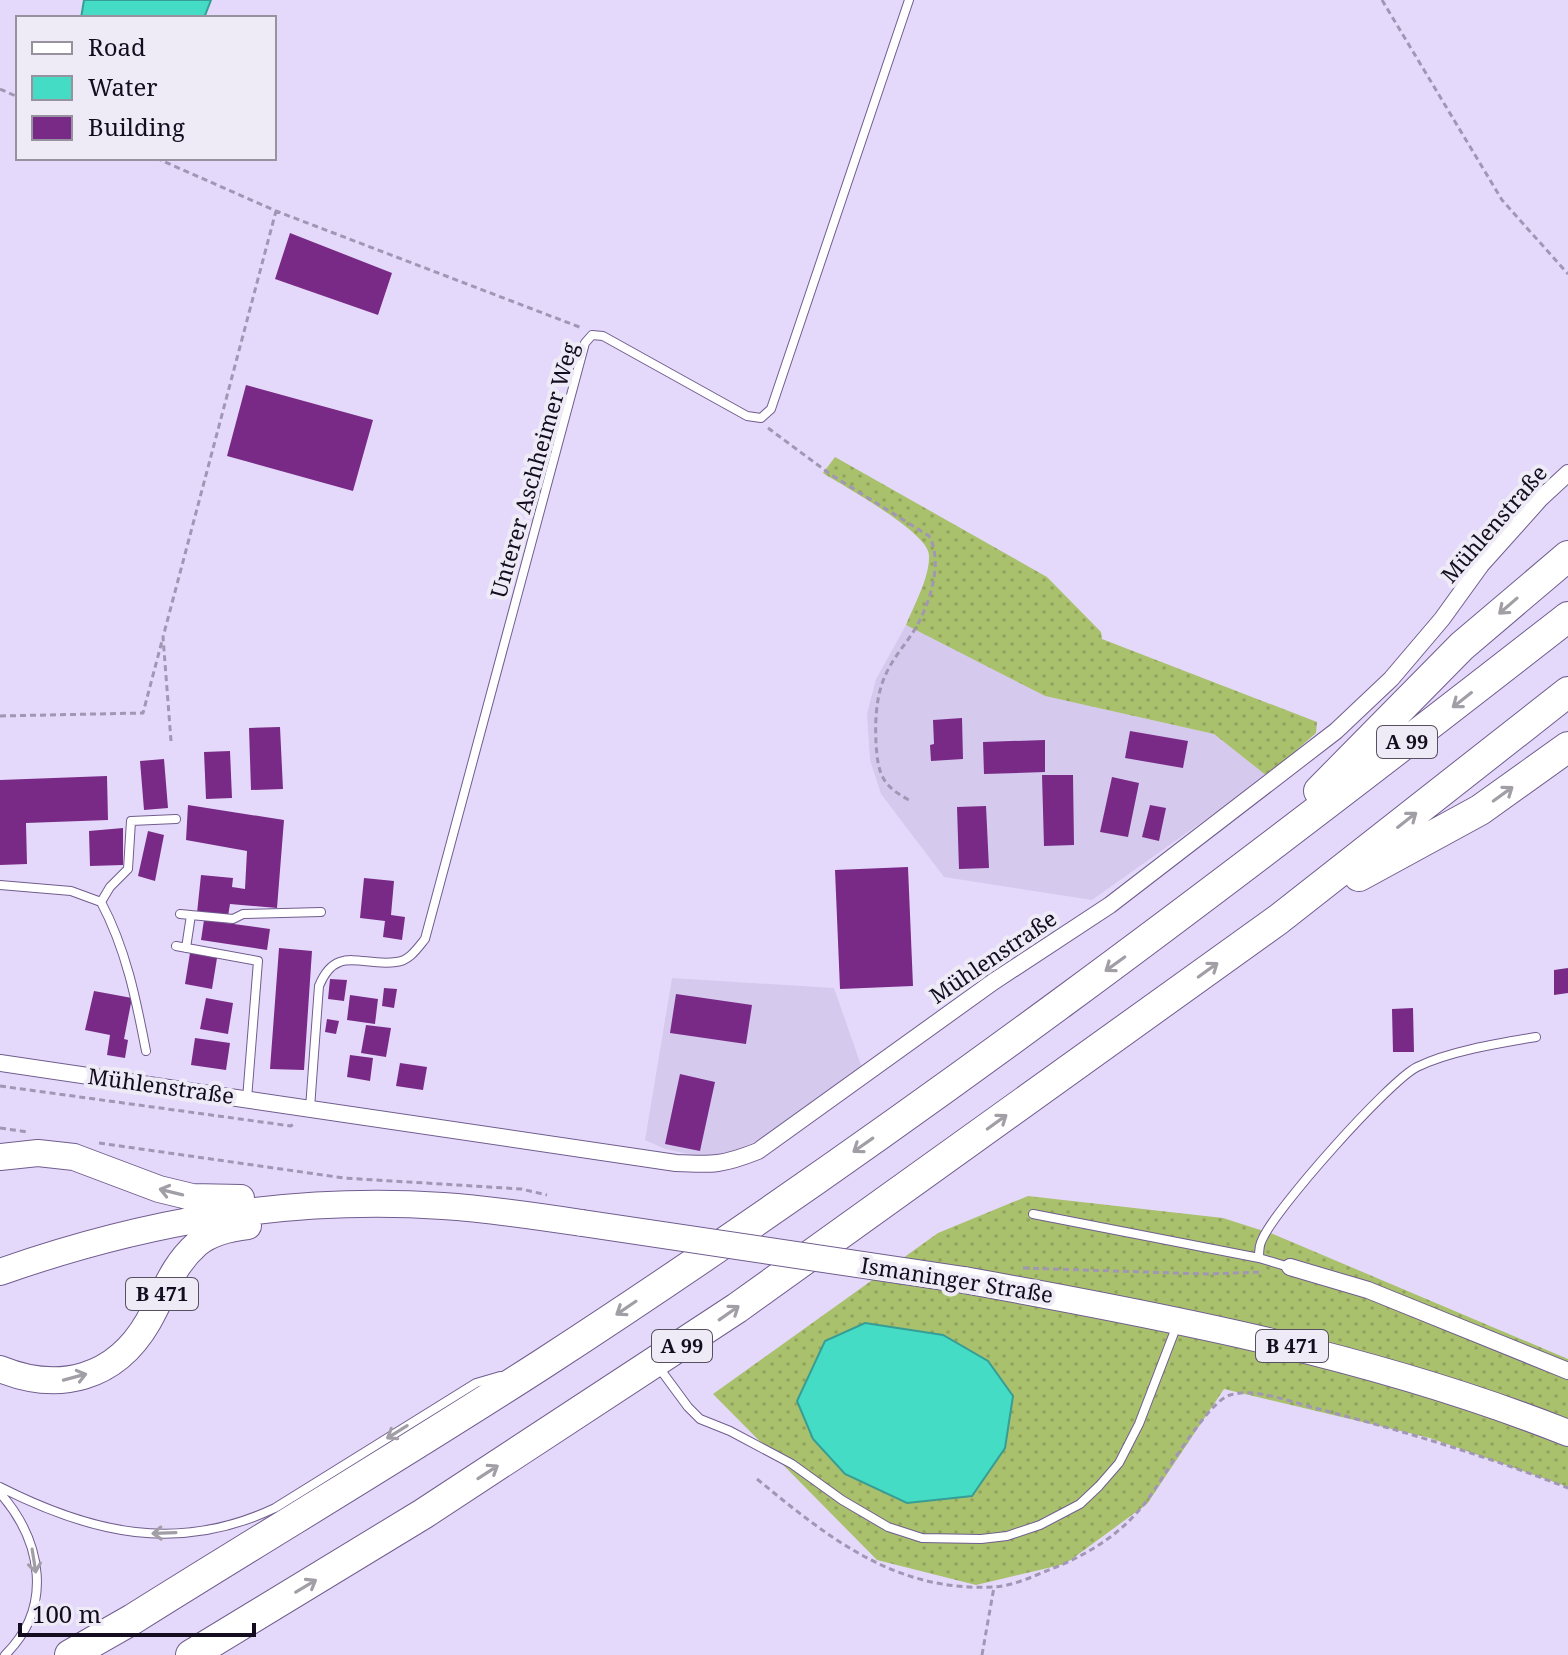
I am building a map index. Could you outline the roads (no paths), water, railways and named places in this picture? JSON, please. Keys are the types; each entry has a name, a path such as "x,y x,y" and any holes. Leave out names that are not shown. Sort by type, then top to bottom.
{"highway":[{"path":"1245,867 1462,646 1568,556"},
{"name":"A 99","path":"70,1655 543,1364 927,1101 1245,867 1568,617"},
{"name":"A 99","path":"191,1655 423,1514 656,1363 1279,919 1568,692"},
{"path":"1279,919 1480,810 1568,747"}],"main road":[{"name":"B 471","path":"0,1157 38,1153 74,1157 159,1189 192,1197 223,1200 298,1195 331,1205"},
{"name":"B 471","path":"0,1369 48,1382 74,1379 103,1368 131,1347 148,1322 173,1270 199,1243 225,1229 302,1218 331,1205"},
{"name":"Ismaninger Straße","path":"331,1205 441,1206 582,1223 964,1280 1179,1320 1300,1348 1504,1408 1568,1433"},
{"path":"0,1272 87,1243 199,1217 331,1205"}],"street":[{"name":"Mühlenstraße","path":"0,1063 676,1163 718,1165 758,1151 993,982 1110,905 1336,731 1391,679 1442,619 1481,565 1540,499 1568,473"},
{"path":"1290,1267 1368,1290 1568,1371"}],"lane":[{"name":"Unterer Aschheimer Weg","path":"310,1108 319,986 325,970 334,963 348,960 398,962 412,955 425,939 585,343 592,335 603,336 747,416 761,418 771,409 909,0"},
{"path":"101,902 110,887 128,869 131,821 176,819"},
{"path":"0,885 71,891 101,902 116,930 133,983 146,1051"},
{"path":"180,914 233,919 243,914 321,912"},
{"path":"191,915 181,947 258,961 247,1100"},
{"path":"1259,1258 1261,1241 1280,1210 1398,1080 1415,1068 1435,1060 1536,1037"},
{"path":"1033,1214 1259,1258 1290,1267"},
{"path":"656,1363 700,1419 730,1431 792,1464 842,1500 888,1527 922,1538 981,1539 1007,1536 1040,1525 1080,1504 1099,1486 1119,1463 1139,1424 1179,1320"},
{"path":"0,1490 71,1519 105,1529 142,1534 187,1532 246,1522 275,1508 476,1383 543,1364"},
{"path":"0,1490 29,1536 37,1565 36,1594 27,1625 5,1655"}],"water":[{"path":"84,0 211,0 205,16 81,16"},
{"path":"865,1323 943,1335 988,1361 1013,1396 1005,1448 972,1496 907,1503 845,1474 813,1439 797,1401 825,1341"}]}
